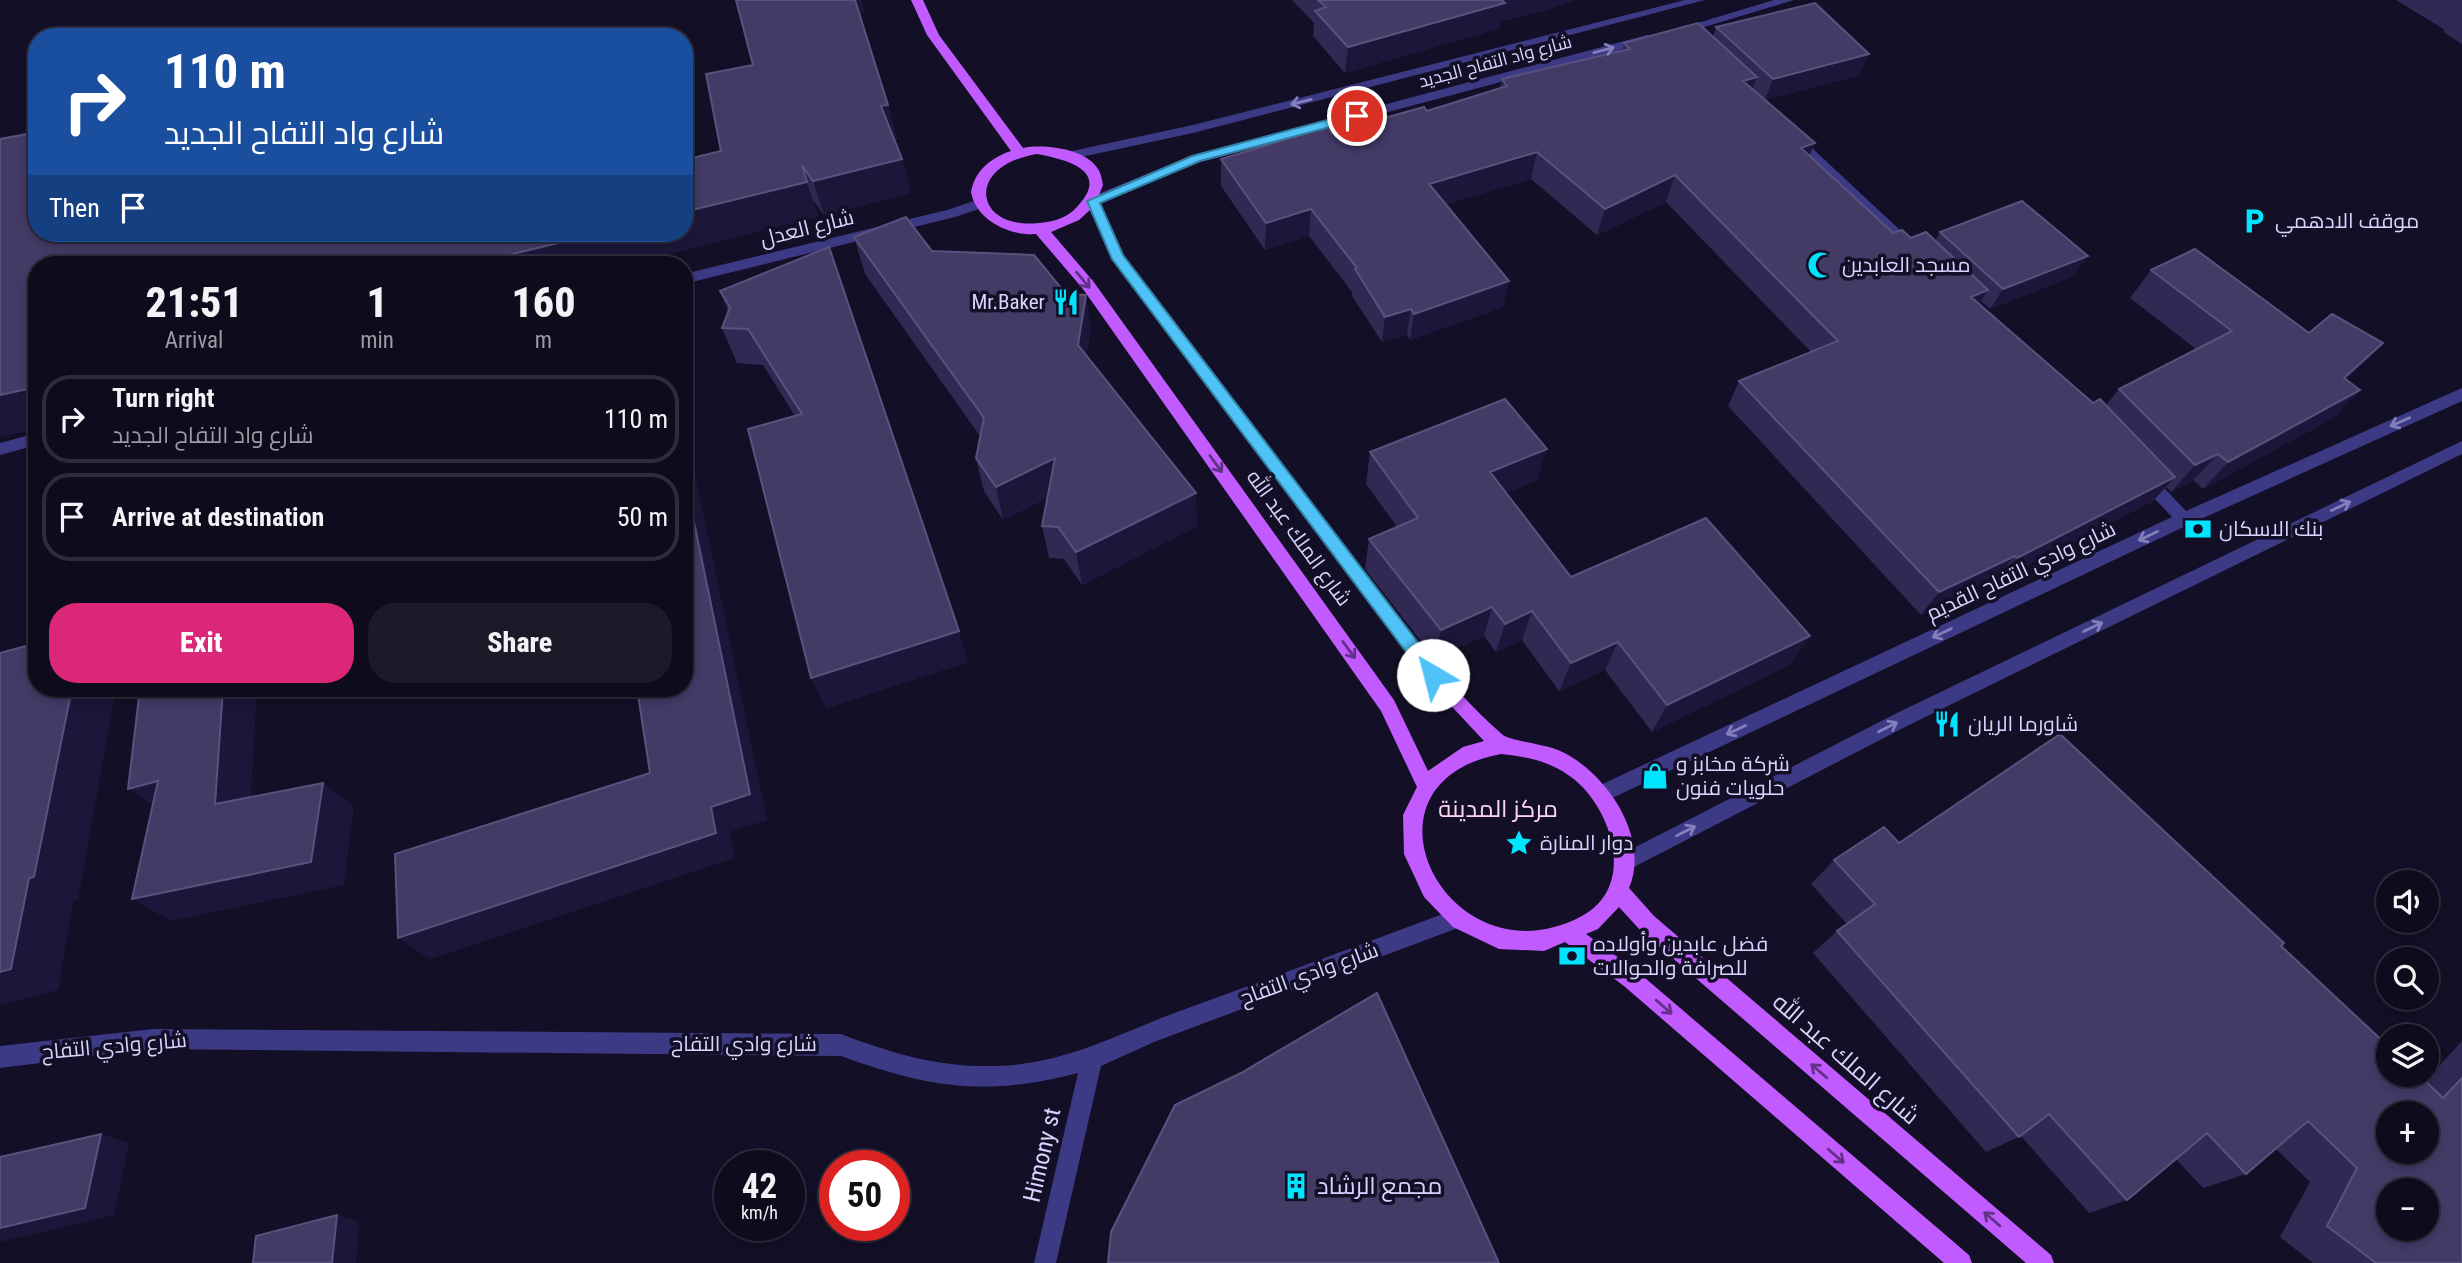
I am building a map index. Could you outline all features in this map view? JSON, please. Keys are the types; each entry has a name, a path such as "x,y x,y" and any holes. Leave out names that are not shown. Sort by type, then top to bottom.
{"main road":[{"path":"917,0 933,35 1018,153"},
{"path":"1037,150 1072,155 1085,163 1094,174 1098,187 1093,201 1082,213 1065,222 1039,228 1005,224 989,215 980,204 978,192 981,180 989,168 1018,153 1037,150"},
{"path":"1093,201 1117,256 1125,267 1433,675 1501,746"},
{"name":"شارع الملك عبد الله","path":"1039,228 1088,285 1388,706 1426,786"},
{"path":"1501,746 1532,749 1562,761 1590,779 1609,804 1622,832 1625,862 1618,891 1600,917 1572,935 1543,942 1513,942 1483,934 1456,919 1433,895 1417,868 1411,839 1413,810 1426,786 1445,766 1462,757 1501,746"},
{"name":"شارع الملك عبد الله","path":"1618,891 1647,923 2043,1263"},
{"path":"1572,935 1631,979 1961,1263"}],"street":[{"name":"شارع واد التفاح الجديد","path":"1072,155 1193,129 1699,0"},
{"name":"شارع واد التفاح الجديد","path":"1093,201 1196,159 1684,35 1788,0"},
{"path":"1779,124 1919,256"},
{"name":"شارع العدل","path":"693,277 950,214 980,204"},
{"name":"شارع وادي التفاح القديم","path":"1601,794 2185,519 2462,394"},
{"path":"0,449 28,441"},
{"path":"1625,862 1903,719 2462,447"},
{"path":"2136,469 2185,519"},
{"name":"شارع وادي التفاح","path":"0,1057 153,1039 841,1045 895,1065 942,1074 992,1077 1042,1072 1092,1059 1150,1032 1456,919"},
{"name":"Himony st","path":"1045,1263 1092,1059"}],"building":[{"path":"736,0 855,0 888,105 881,106 902,159 813,181 802,165 807,182 693,210 693,158 721,151 706,74 753,65"},
{"path":"1318,0 1502,0 1505,3 1348,47 1315,11 1326,7"},
{"path":"1815,3 1869,54 1773,79 1716,27"},
{"path":"1698,23 1757,77 1743,81 1815,143 1801,148 1893,233 1902,230 1911,238 1926,232 1988,290 1971,297 2093,403 2100,399 2175,477 2017,558 2015,556 1939,592 1739,381 1838,341 1675,175 1605,209 1537,152 1429,184 1509,281 1414,314 1411,309 1385,317 1355,269 1357,268 1311,209 1266,223 1221,159 1327,127 1331,133 1424,107 1427,111 1507,86 1502,79 1630,49 1624,43"},
{"path":"28,134 28,242 563,242 504,256 28,256 28,389 0,395 0,139"},
{"path":"2022,201 2088,256 2003,289 1940,232"},
{"path":"906,217 932,251 1034,255 1066,294 1086,295 1078,345 1196,493 1076,552 1058,527 1042,526 1055,458 996,487 976,458 984,418 854,237"},
{"path":"829,247 959,631 811,678 748,429 802,414 748,329 722,328 730,307 720,291"},
{"path":"2195,249 2309,333 2332,314 2383,343 2344,378 2360,390 2228,462 2218,454 2195,465 2119,389 2232,331 2151,270"},
{"path":"1505,399 1547,449 1490,472 1571,577 1706,518 1810,636 1667,705 1618,642 1571,663 1532,611 1505,624 1492,607 1441,630 1369,539 1418,518 1370,452"},
{"path":"693,517 750,794 711,807 716,833 398,938 395,854 650,773 638,697 693,697"},
{"path":"28,645 28,697 70,697 34,877 29,878 11,969 0,972 0,653"},
{"path":"139,697 222,697 215,804 323,783 311,862 132,899 158,781 128,789"},
{"path":"2060,734 2284,943 2281,946 2376,1035 2376,1087 2432,1087 2443,1098 2462,1078 2462,1263 2376,1263 2327,1226 2357,1168 2308,1121 2246,1174 2207,1133 2127,1200 2049,1114 2019,1137 1837,931 1875,904 1834,860 1884,827 1899,843"},
{"name":"مجمع الرشاد","path":"1377,993 1499,1263 1108,1263 1111,1232 1175,1105 1241,1073"},
{"path":"101,1134 85,1208 0,1228 0,1157"},
{"path":"337,1215 332,1263 253,1263 256,1236"}],"place":[{"name":"موقف الادهمي","path":"2254,221"},
{"name":"مسجد العابدين","path":"1821,265"},
{"name":"Mr.Baker","path":"1066,302"},
{"name":"بنك الاسكان","path":"2198,529"},
{"name":"شاورما الريان","path":"1947,724"},
{"name":"شركة مخابز و حلويات فنون","path":"1655,776"},
{"name":"دوار المنارة","path":"1519,843"},
{"name":"فضل عابدين وأولاده للصرافة والحوالات","path":"1572,956"},
{"name":"مجمع الرشاد","path":"1296,1186"}],"district":[{"name":"مركز المدينة","path":"1498,809"}],"route":[{"path":"1357,116 1196,159 1093,201 1117,256 1433,675"}]}
